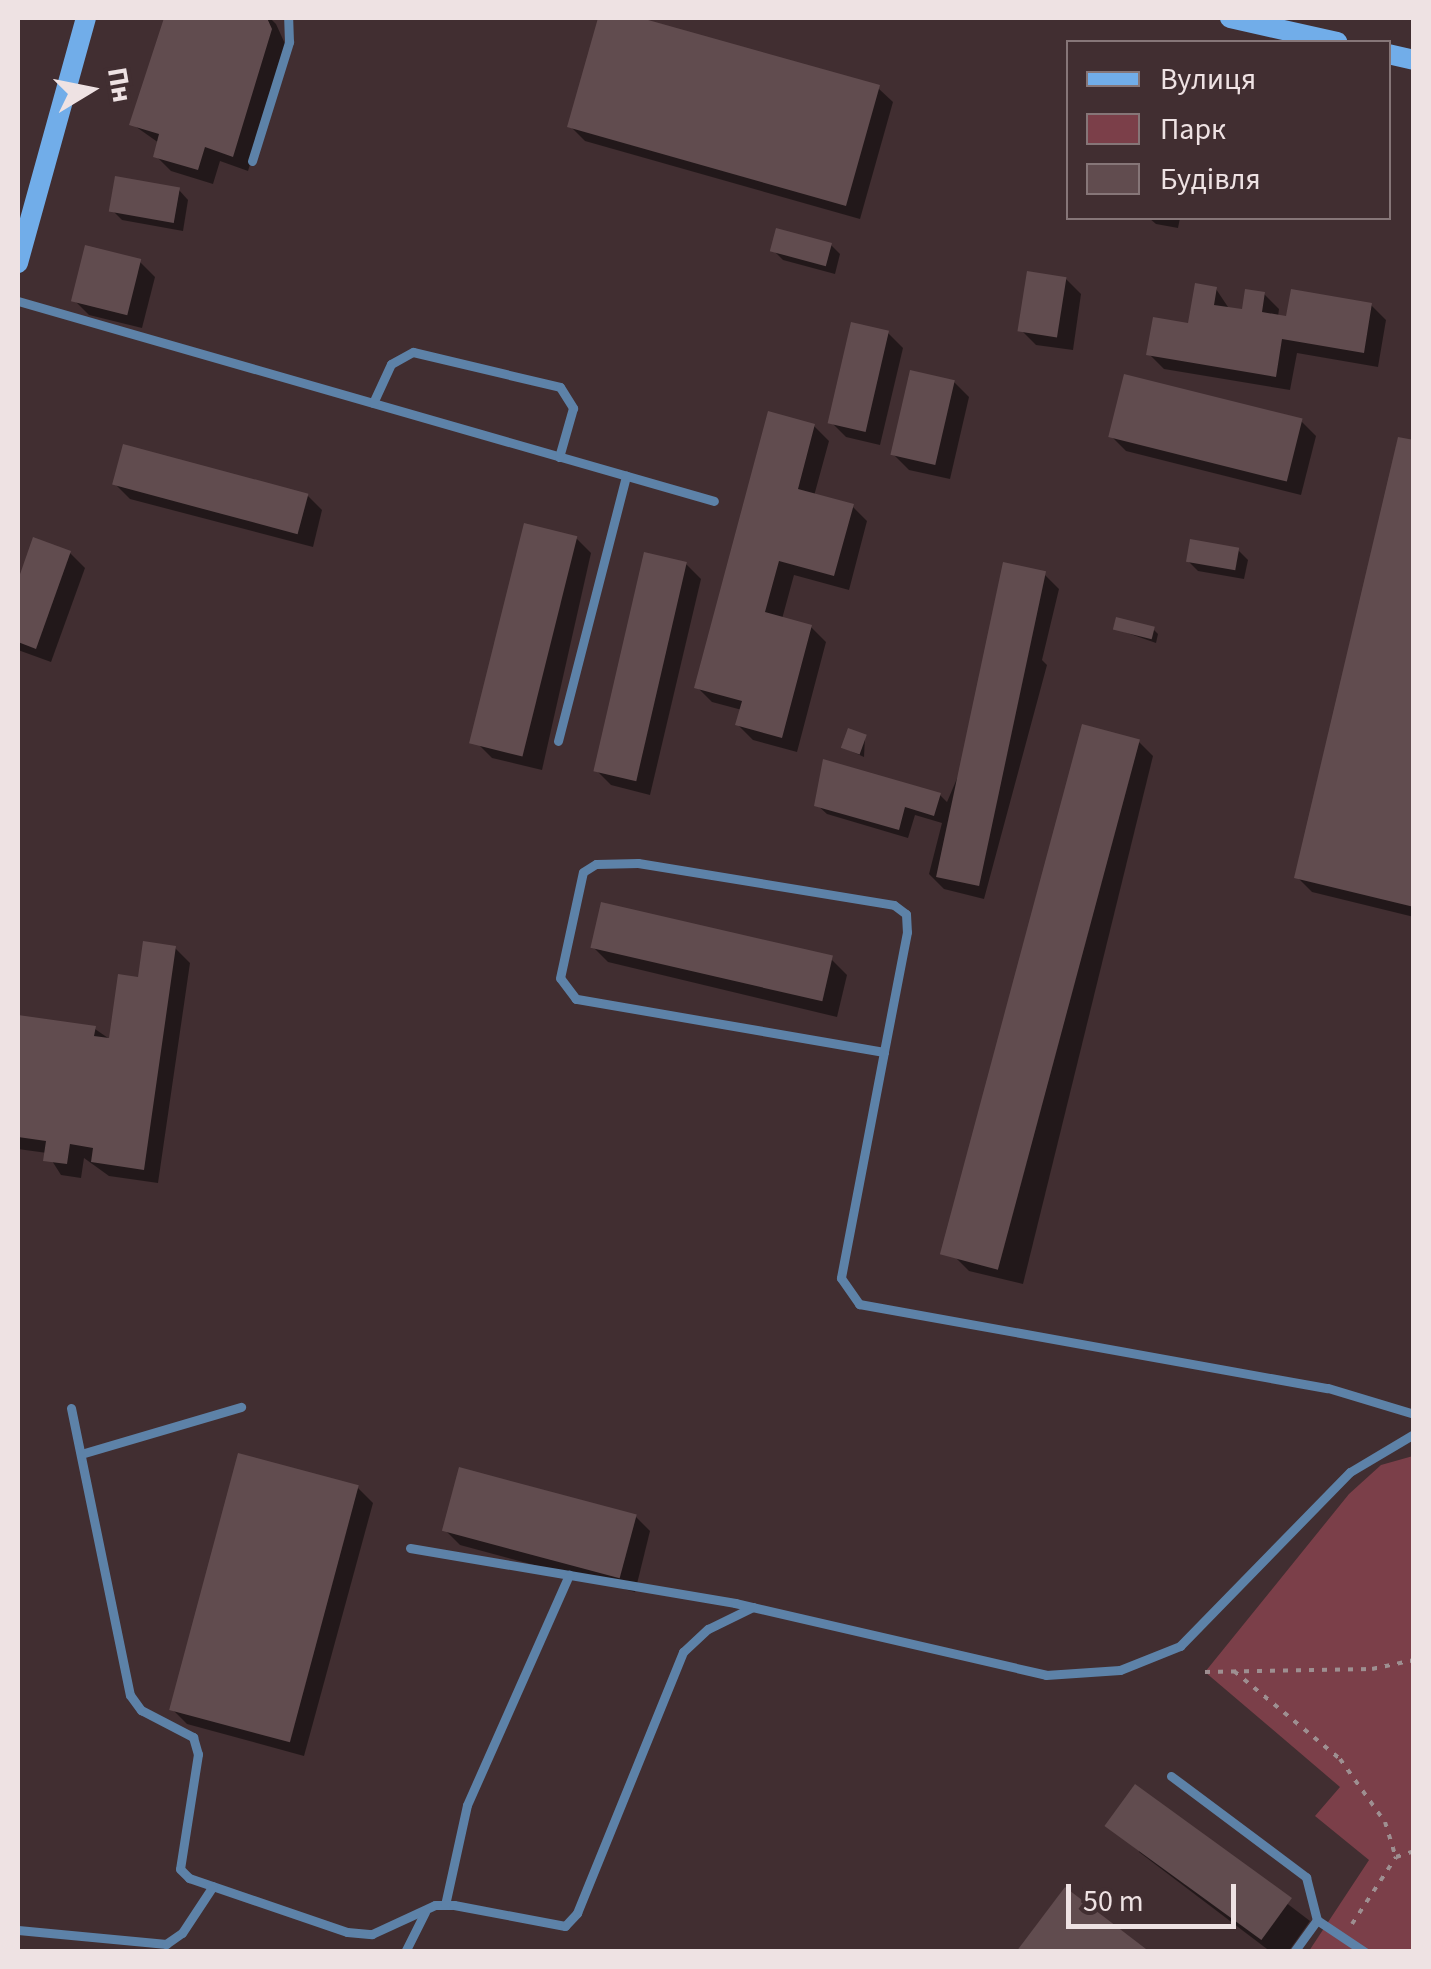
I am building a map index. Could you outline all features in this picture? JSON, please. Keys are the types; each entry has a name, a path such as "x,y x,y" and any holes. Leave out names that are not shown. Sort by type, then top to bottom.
{"street":[{"path":"18,263 86,18"},
{"path":"1230,18 1329,40"}],"lane":[{"path":"252,161 289,42 288,18"},
{"path":"18,301 714,501"},
{"path":"373,403 391,364 413,352 560,387 573,408 559,457"},
{"path":"558,740 626,476"},
{"path":"884,1052 576,998 560,978 583,872 596,864 638,863 894,906 906,914 907,932 841,1278 859,1304 1328,1388 1414,1414"},
{"path":"80,1454 241,1407"},
{"path":"71,1408 130,1695 140,1710 192,1738 198,1754 180,1869 213,1886 348,1932 372,1934 444,1905 564,1926 576,1913 683,1652 708,1629 753,1607"},
{"path":"410,1548 753,1607 1046,1675 1120,1670 1180,1646 1350,1472 1414,1434"},
{"path":"444,1905 467,1804 570,1575"},
{"path":"1171,1776 1306,1877 1317,1920 1365,1952"},
{"path":"18,1930 166,1944 182,1934 213,1886"},
{"path":"405,1952 426,1910"},
{"path":"1294,1952 1317,1920"}],"path":[{"path":"1204,1672 1372,1669 1414,1660"},
{"path":"1234,1671 1340,1759 1385,1822 1396,1856"},
{"path":"1344,1937 1396,1856 1414,1851"}],"green space":[{"path":"1413,1456 1413,1951 1309,1951 1369,1860 1315,1816 1340,1787 1205,1672 1349,1494 1381,1465"}],"building":[{"path":"164,18 267,18 272,29 233,157 205,147 198,170 153,157 159,134 129,125"},
{"path":"598,18 641,18 880,85 846,206 567,127"},
{"path":"115,176 180,187 174,223 109,211"},
{"path":"776,228 832,243 826,266 770,251"},
{"path":"85,245 141,259 127,315 71,301"},
{"path":"1027,271 1067,277 1057,338 1017,331"},
{"path":"1195,283 1217,287 1214,305 1242,309 1245,289 1265,292 1262,312 1286,316 1291,289 1372,303 1364,353 1282,339 1276,377 1146,355 1153,317 1188,323"},
{"path":"851,322 889,331 866,432 828,423"},
{"path":"910,370 955,380 935,465 890,455"},
{"path":"1124,374 1303,419 1287,482 1108,437"},
{"path":"768,411 815,424 798,489 854,504 834,576 779,561 765,612 812,625 782,738 735,725 742,701 694,688"},
{"path":"1398,437 1414,440 1414,907 1294,878"},
{"path":"123,444 308,494 298,534 112,485"},
{"path":"524,523 577,536 522,757 469,743"},
{"path":"33,537 71,551 36,649 18,642 18,580"},
{"path":"1190,539 1239,548 1235,570 1186,562"},
{"path":"644,552 687,562 636,781 593,771"},
{"path":"1003,562 1046,571 979,886 936,877"},
{"path":"1116,617 1155,627 1152,639 1113,630"},
{"path":"1082,724 1140,740 998,1270 940,1254"},
{"path":"848,728 867,735 860,755 841,748"},
{"path":"823,759 941,793 934,816 905,807 899,830 814,806"},
{"path":"601,902 833,956 822,1001 590,948"},
{"path":"143,941 176,946 144,1170 91,1162 93,1148 70,1144 67,1164 43,1161 46,1141 18,1137 18,1015 96,1026 94,1036 109,1038 118,974 138,977"},
{"path":"238,1453 359,1485 290,1742 169,1710"},
{"path":"459,1467 637,1515 620,1578 442,1531"},
{"path":"1135,1784 1292,1898 1261,1940 1104,1826"},
{"path":"1065,1887 1146,1949 1144,1952 1016,1952"}]}
